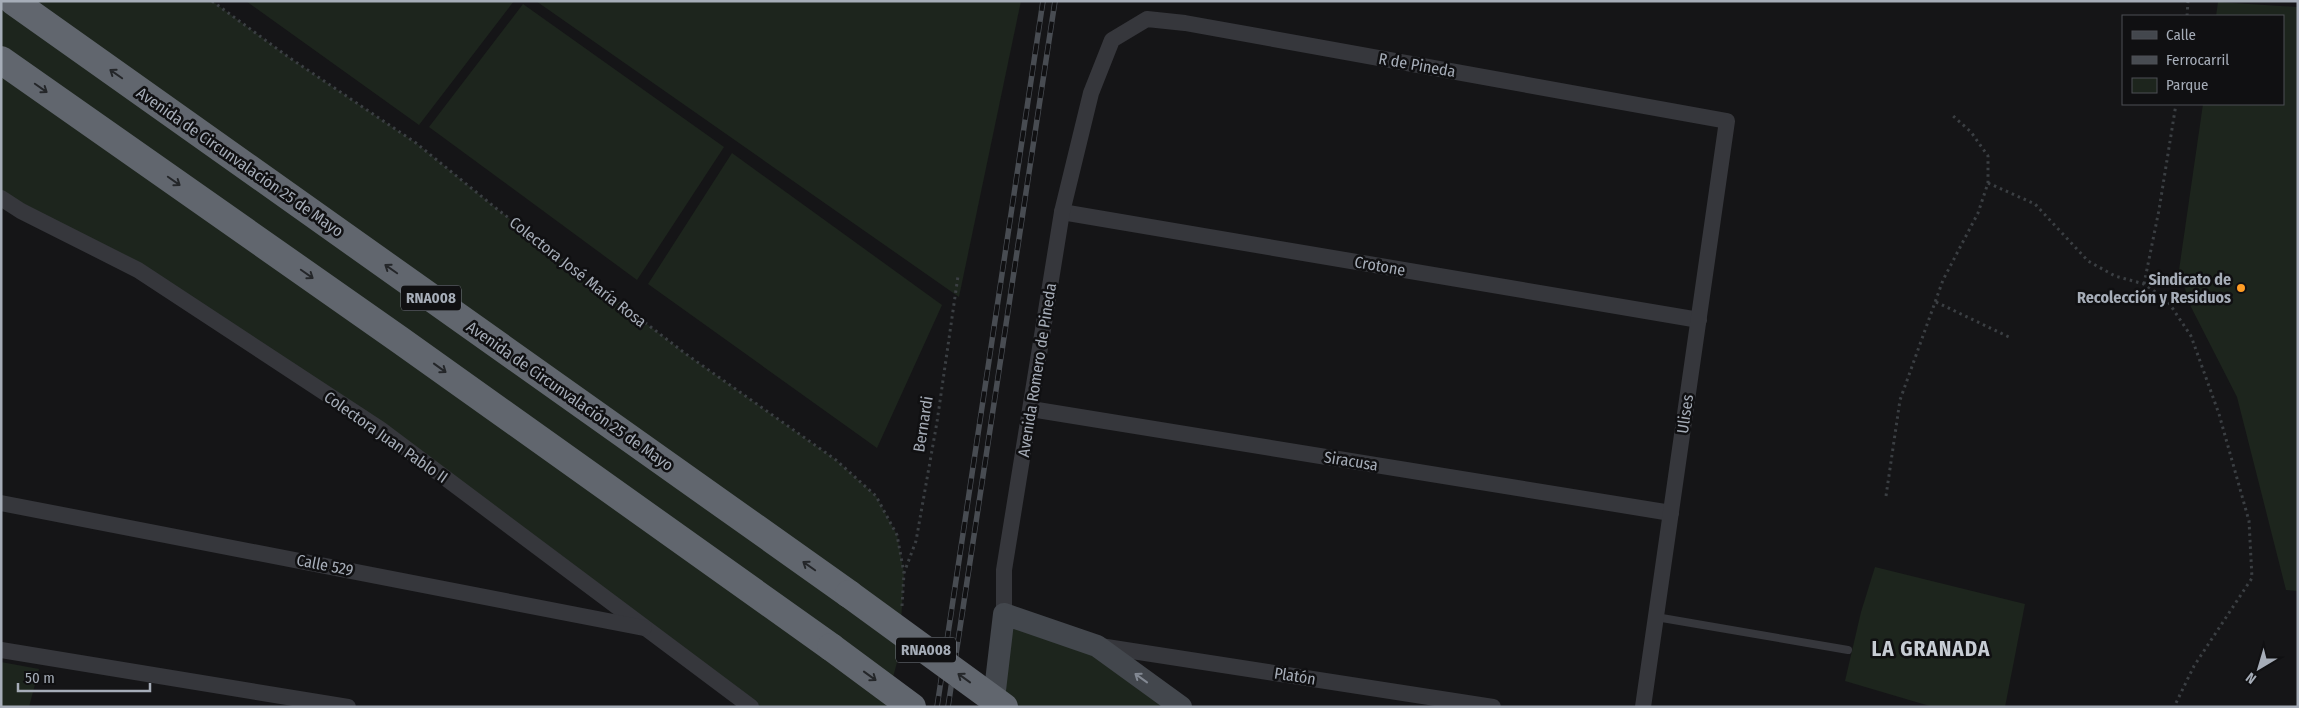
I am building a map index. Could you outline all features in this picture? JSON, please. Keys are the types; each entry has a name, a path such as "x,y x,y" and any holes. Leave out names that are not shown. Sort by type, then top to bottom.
{"highway":[{"name":"Avenida de Circunvalación 25 de Mayo","path":"13,1 849,594 1004,707"},
{"path":"1,60 408,346 831,647 912,707"}],"main road":[{"path":"1004,614 1097,646 1181,707"},
{"name":"Avenida Romero de Pineda","path":"993,707 1004,614"}],"street":[{"name":"R de Pineda","path":"1112,40 1147,20 1185,23 1727,121"},
{"name":"Avenida Romero de Pineda","path":"1004,614 1004,570 1062,212 1092,93 1112,40"},
{"name":"Ulises","path":"1643,707 1727,121"},
{"name":"Colectora Juan Pablo II","path":"1,198 21,211 138,270 380,429 751,707"},
{"path":"1,206 21,211"},
{"name":"Crotone","path":"1062,212 1699,320"},
{"name":"Siracusa","path":"1031,409 1671,513"},
{"name":"Calle 529","path":"1,503 649,629"},
{"name":"Platón","path":"1097,646 1493,707"},
{"path":"1,650 348,707"}],"lane":[{"path":"1656,617 1848,650"}],"path":[{"name":"Colectora José María Rosa","path":"212,1 287,56 416,143 497,209 686,354 836,460 876,496 897,535 904,573"},
{"path":"2187,15 2188,1"},
{"path":"2144,284 2159,210 2176,105"},
{"path":"1886,496 1900,400 1920,339 1943,280 1978,213 1988,183 1988,156 1971,132 1952,115"},
{"path":"1988,183 2035,204 2088,261 2115,276 2144,284 2167,300 2192,336 2219,414 2249,521 2252,578 2194,666 2174,707"},
{"name":"Bernardi","path":"904,573 916,541 937,422 958,276"},
{"path":"1936,302 2011,338"}],"green space":[{"path":"1,1 212,1 287,56 416,143 497,209 686,354 836,460 876,496 897,535 904,573 899,655 885,707 751,707 380,429 138,270 1,198"},
{"path":"246,1 514,1 419,125"},
{"path":"536,1 1021,1 959,297"},
{"name":"Sindicato de Recolección y Residuos","path":"2218,2 2298,7 2298,591 2286,590 2237,397 2191,307 2179,270 2203,105 2284,105 2284,15 2216,15"},
{"path":"523,4 724,147 637,280 429,127"},
{"path":"732,153 942,305 877,448 648,284"},
{"path":"1875,567 2025,604 2005,707 1933,707 1845,681 1861,612"},
{"path":"1004,614 1097,646 1181,707 993,707"},
{"path":"1,662 39,669 29,707 1,707"}],"railway":[{"path":"937,707 1043,1"},
{"path":"948,707 1055,1"}],"place":[{"name":"Sindicato de Recolección y Residuos","path":"2241,288"}],"district":[{"name":"LA GRANADA","path":"1931,649"}]}
